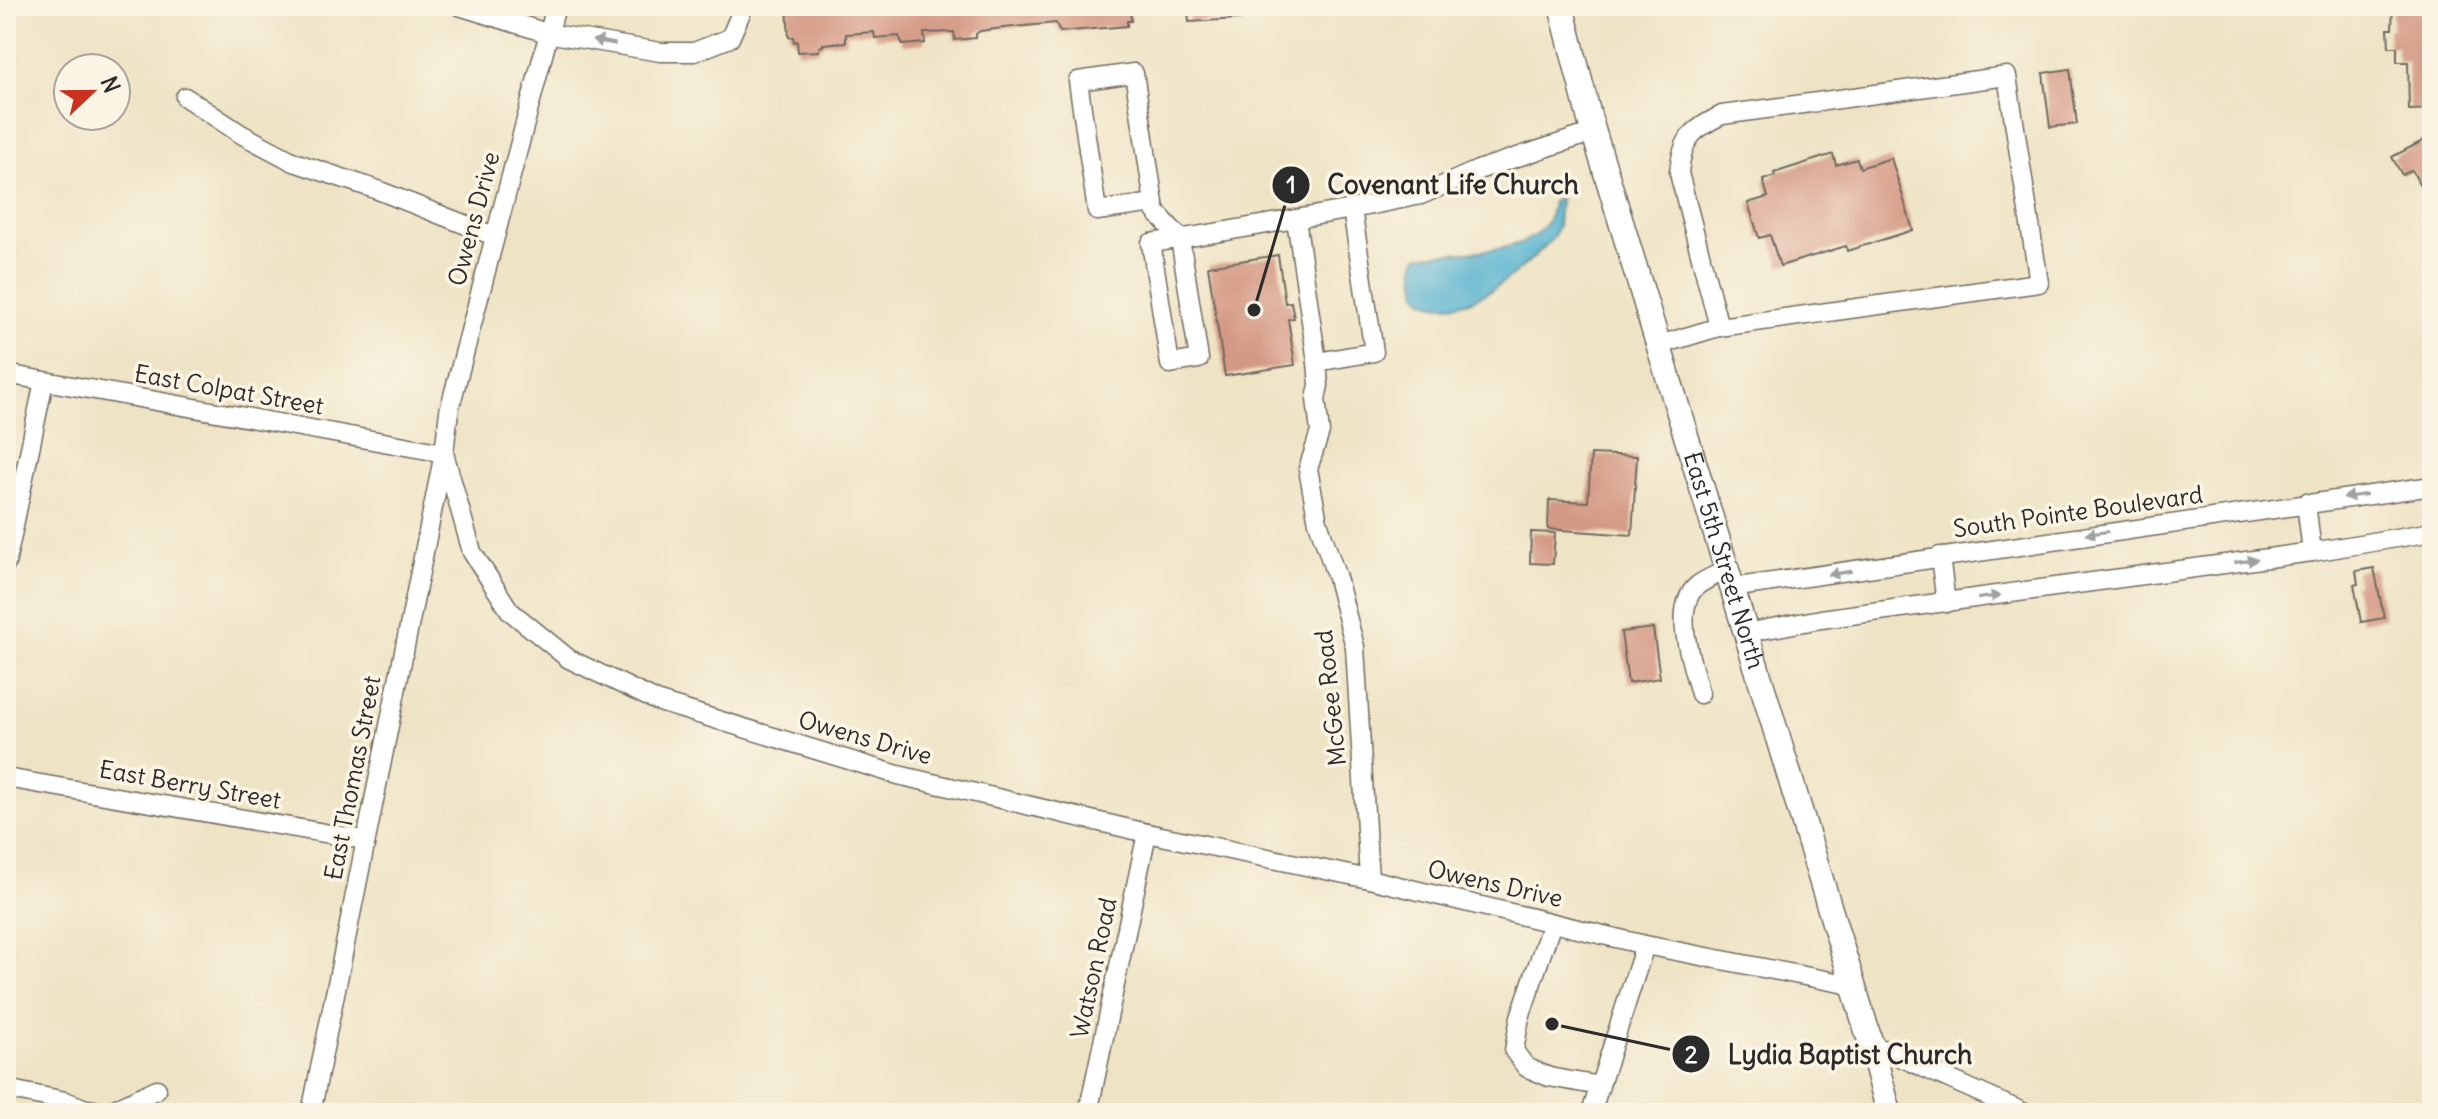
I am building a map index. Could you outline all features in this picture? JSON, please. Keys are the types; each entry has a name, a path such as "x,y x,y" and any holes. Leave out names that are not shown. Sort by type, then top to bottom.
{"main road":[{"name":"East 5th Street North","path":"1561,6 1594,132 1871,1044 1889,1113"}],"street":[{"path":"459,6 547,33 660,52 694,52 730,38 744,6"},
{"name":"Owens Drive","path":"556,6 449,411 444,453 472,552 510,611 569,659 659,702 898,775 1147,833 1369,879 1645,945 1851,985"},
{"path":"1154,203 1097,211 1078,81 1134,73 1154,203 1155,211 1180,238 1199,359 1170,364 1151,243 1180,238 1296,219 1421,195 1478,170 1594,132"},
{"path":"1659,345 1719,327 2039,283 2007,76 1722,115 1704,123 1688,137 1681,153 1679,173 1719,327"},
{"path":"185,97 241,134 294,162 375,189 494,236"},
{"path":"1296,219 1317,362 1374,352 1352,209"},
{"name":"McGee Road","path":"1317,362 1316,399 1320,432 1308,469 1318,522 1355,647 1369,879"},
{"name":"East Colpat Street","path":"6,374 444,453"},
{"path":"6,564 44,381"},
{"name":"East Thomas Street","path":"311,1113 444,453"},
{"name":"South Pointe Boulevard","path":"1728,579 1940,556 2432,486"},
{"path":"2306,503 2312,552"},
{"path":"1745,633 1821,619 2312,552 2432,532"},
{"path":"1940,556 1946,603"},
{"path":"1700,694 1685,634 1684,611 1696,586 1728,579"},
{"name":"East Berry Street","path":"6,778 365,840"},
{"name":"Watson Road","path":"1088,1113 1147,833"},
{"path":"1552,923 1520,1017 1514,1051 1526,1067 1549,1077 1600,1086"},
{"path":"1591,1113 1645,945"},
{"path":"1871,1044 2025,1113"},
{"path":"6,1089 108,1112 157,1089"}],"water":[{"path":"1560,198 1558,226 1553,238 1498,286 1482,296 1448,305 1428,302 1419,296 1415,271 1418,256 1479,251 1520,243 1536,234 1548,221 1553,201"}],"building":[{"path":"787,6 1130,6 1131,21 1127,21 1127,26 1060,32 1056,23 1003,28 980,31 976,38 955,40 954,32 924,33 925,43 903,45 899,36 875,38 874,32 846,34 846,42 823,44 819,51 798,52 797,41 789,37"},
{"path":"1188,6 1253,6 1253,18 1189,22"},
{"path":"2393,6 2432,6 2432,109 2409,110 2408,62 2397,62 2397,47 2389,47 2388,29 2392,29"},
{"path":"2070,69 2077,124 2050,127 2043,73"},
{"path":"2432,136 2432,178 2420,185 2412,170 2402,175 2392,157"},
{"path":"1833,154 1836,165 1857,159 1860,168 1891,158 1913,230 1847,251 1846,246 1780,266 1770,235 1759,238 1748,203 1768,197 1763,180 1775,176 1774,173"},
{"path":"1278,255 1285,303 1291,302 1294,318 1288,319 1295,365 1225,376 1208,266"},
{"path":"1591,454 1637,456 1632,535 1548,529 1549,500 1588,502"},
{"path":"1531,532 1555,533 1553,564 1530,563"},
{"path":"2374,568 2384,618 2361,622 2354,585 2358,584 2356,571"},
{"path":"1653,628 1660,678 1628,683 1621,632"}],"place":[{"name":"Covenant Life Church","path":"1254,310"},
{"name":"Lydia Baptist Church","path":"1552,1024"}]}
